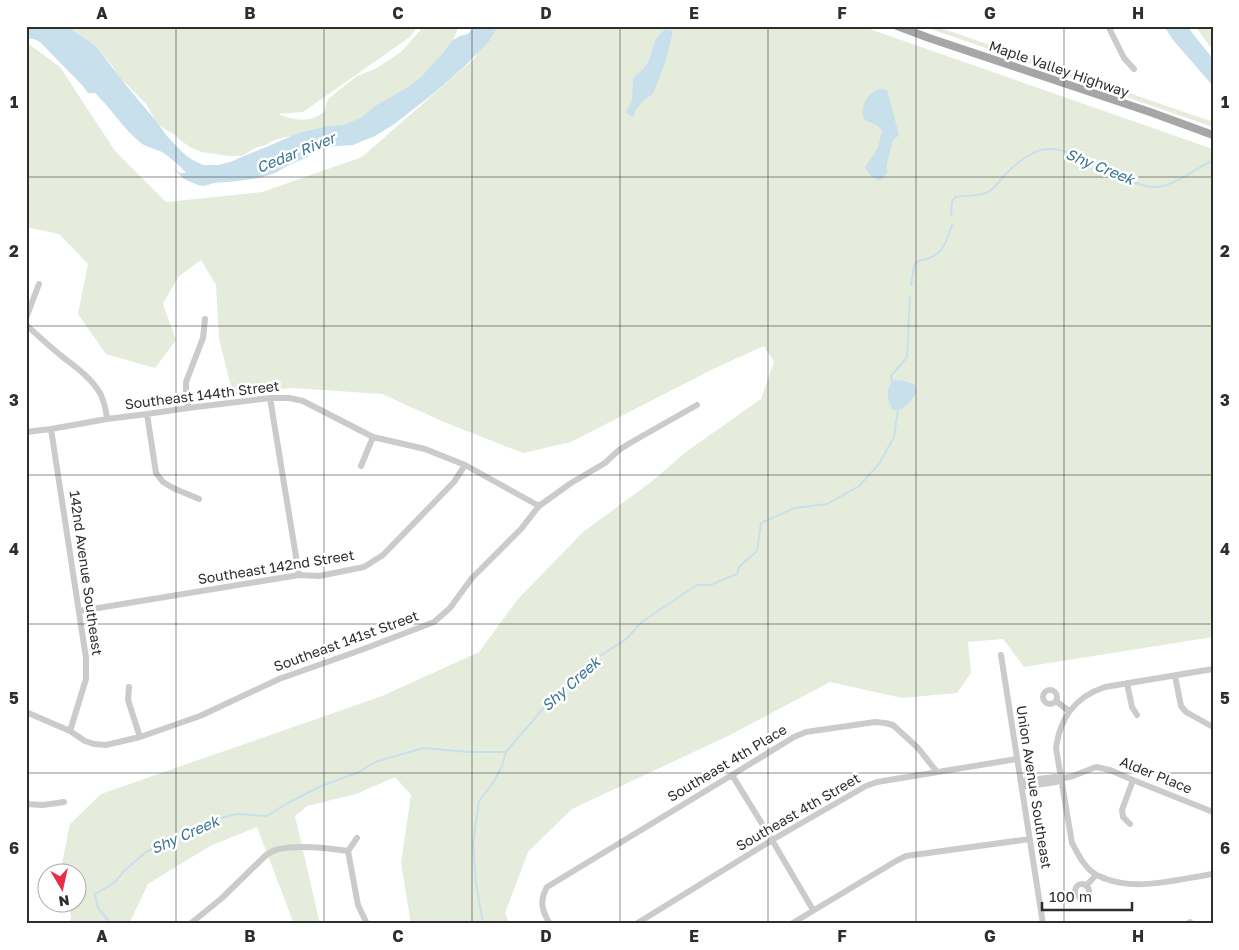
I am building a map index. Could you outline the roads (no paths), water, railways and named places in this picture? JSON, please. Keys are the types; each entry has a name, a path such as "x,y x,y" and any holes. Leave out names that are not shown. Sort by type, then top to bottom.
{"main road":[{"name":"Maple Valley Highway","path":"897,26 1213,135"}],"street":[{"path":"1108,26 1124,58 1134,69"},
{"path":"26,318 39,284"},
{"path":"188,408 186,382 203,338 205,319"},
{"path":"26,325 94,384 101,394 107,419"},
{"path":"270,398 299,575"},
{"name":"Southeast 144th Street","path":"26,432 188,408 270,398 289,398 303,401 373,437 425,450 465,465 539,506"},
{"name":"Southeast 141st Street","path":"70,731 85,741 94,744 106,744 140,737 200,716 279,679 434,622 450,608 472,578 521,529 539,506 625,447 697,405"},
{"path":"147,414 156,473 163,482 199,499"},
{"name":"142nd Avenue Southeast","path":"51,429 86,658 86,679 70,731"},
{"path":"361,466 373,437"},
{"name":"Southeast 142nd Street","path":"80,611 299,575 319,576 364,567 383,554 454,482 465,465"},
{"name":"Union Avenue Southeast","path":"1002,655 1043,924"},
{"path":"1213,669 1095,690 1069,711 1060,729 1056,748 1072,843 1086,866 1096,875 1125,884 1141,885 1213,874"},
{"path":"1175,676 1181,706 1186,712 1213,727"},
{"path":"1127,683 1132,706 1137,715"},
{"path":"129,687 128,700 140,737"},
{"path":"1056,701 1069,711"},
{"path":"26,712 70,731"},
{"name":"Southeast 4th Place","path":"550,924 544,915 542,903 543,894 547,887 794,737 806,732 875,722 893,725 918,748 937,772"},
{"name":"Southeast 4th Street","path":"636,924 772,840 866,786 877,782 1017,759"},
{"name":"Alder Place","path":"1021,784 1056,782 1096,767 1110,770 1213,812"},
{"path":"732,775 813,910"},
{"path":"1130,824 1123,817 1122,810 1133,780"},
{"path":"26,804 43,805 64,802"},
{"path":"357,838 348,852 358,905 367,924"},
{"path":"791,924 906,856 1030,839"},
{"path":"190,924 222,898 265,856 273,851 303,847 348,852"},
{"path":"1086,886 1096,875"}],"water":[{"name":"Cedar River","path":"26,26 67,26 96,46 181,151 203,165 218,165 230,162 299,133 329,126 343,125 361,118 375,106 410,86 423,75 453,40 468,34 474,26 498,26 490,40 463,68 393,125 375,136 353,145 325,147 314,150 308,157 275,173 259,178 214,183 204,186 184,179 173,168 180,173 186,173 172,159 162,152 143,144 135,137 95,93 88,93 40,42 26,38"},
{"path":"1164,26 1187,26 1213,59 1213,86 1173,40"},
{"path":"666,29 673,31 666,60 653,94 645,99 636,109 633,117 626,113 632,100 633,78 647,64 655,41"},
{"path":"880,89 887,90 899,135 893,140 887,164 887,173 881,180 878,180 873,178 865,167 878,148 882,131 877,125 864,120 863,106 871,93"},
{"path":"895,380 915,385 917,392 904,407 893,410 889,402 888,390"}],"waterway":[{"name":"Shy Creek","path":"951,215 952,202 955,197 989,192 1019,162 1042,150 1068,152 1125,179 1152,187 1171,183 1213,160"},
{"name":"Shy Creek","path":"911,285 914,266 918,261 932,257 941,250 952,225"},
{"name":"Shy Creek","path":"892,382 891,376 907,357 910,296"},
{"name":"Shy Creek","path":"107,924 108,920 98,908 95,894 114,883 125,870 146,852 205,822 237,814 267,816 319,787 359,772 375,762 423,748 469,752 506,752 547,704 583,674 591,662 626,639 643,621 697,585 710,585 737,574 739,567 757,551 761,523 794,508 827,504 859,486 879,464 894,437 898,409"},
{"path":"483,924 476,883 473,843 479,801 493,783 502,766 506,752"}]}
